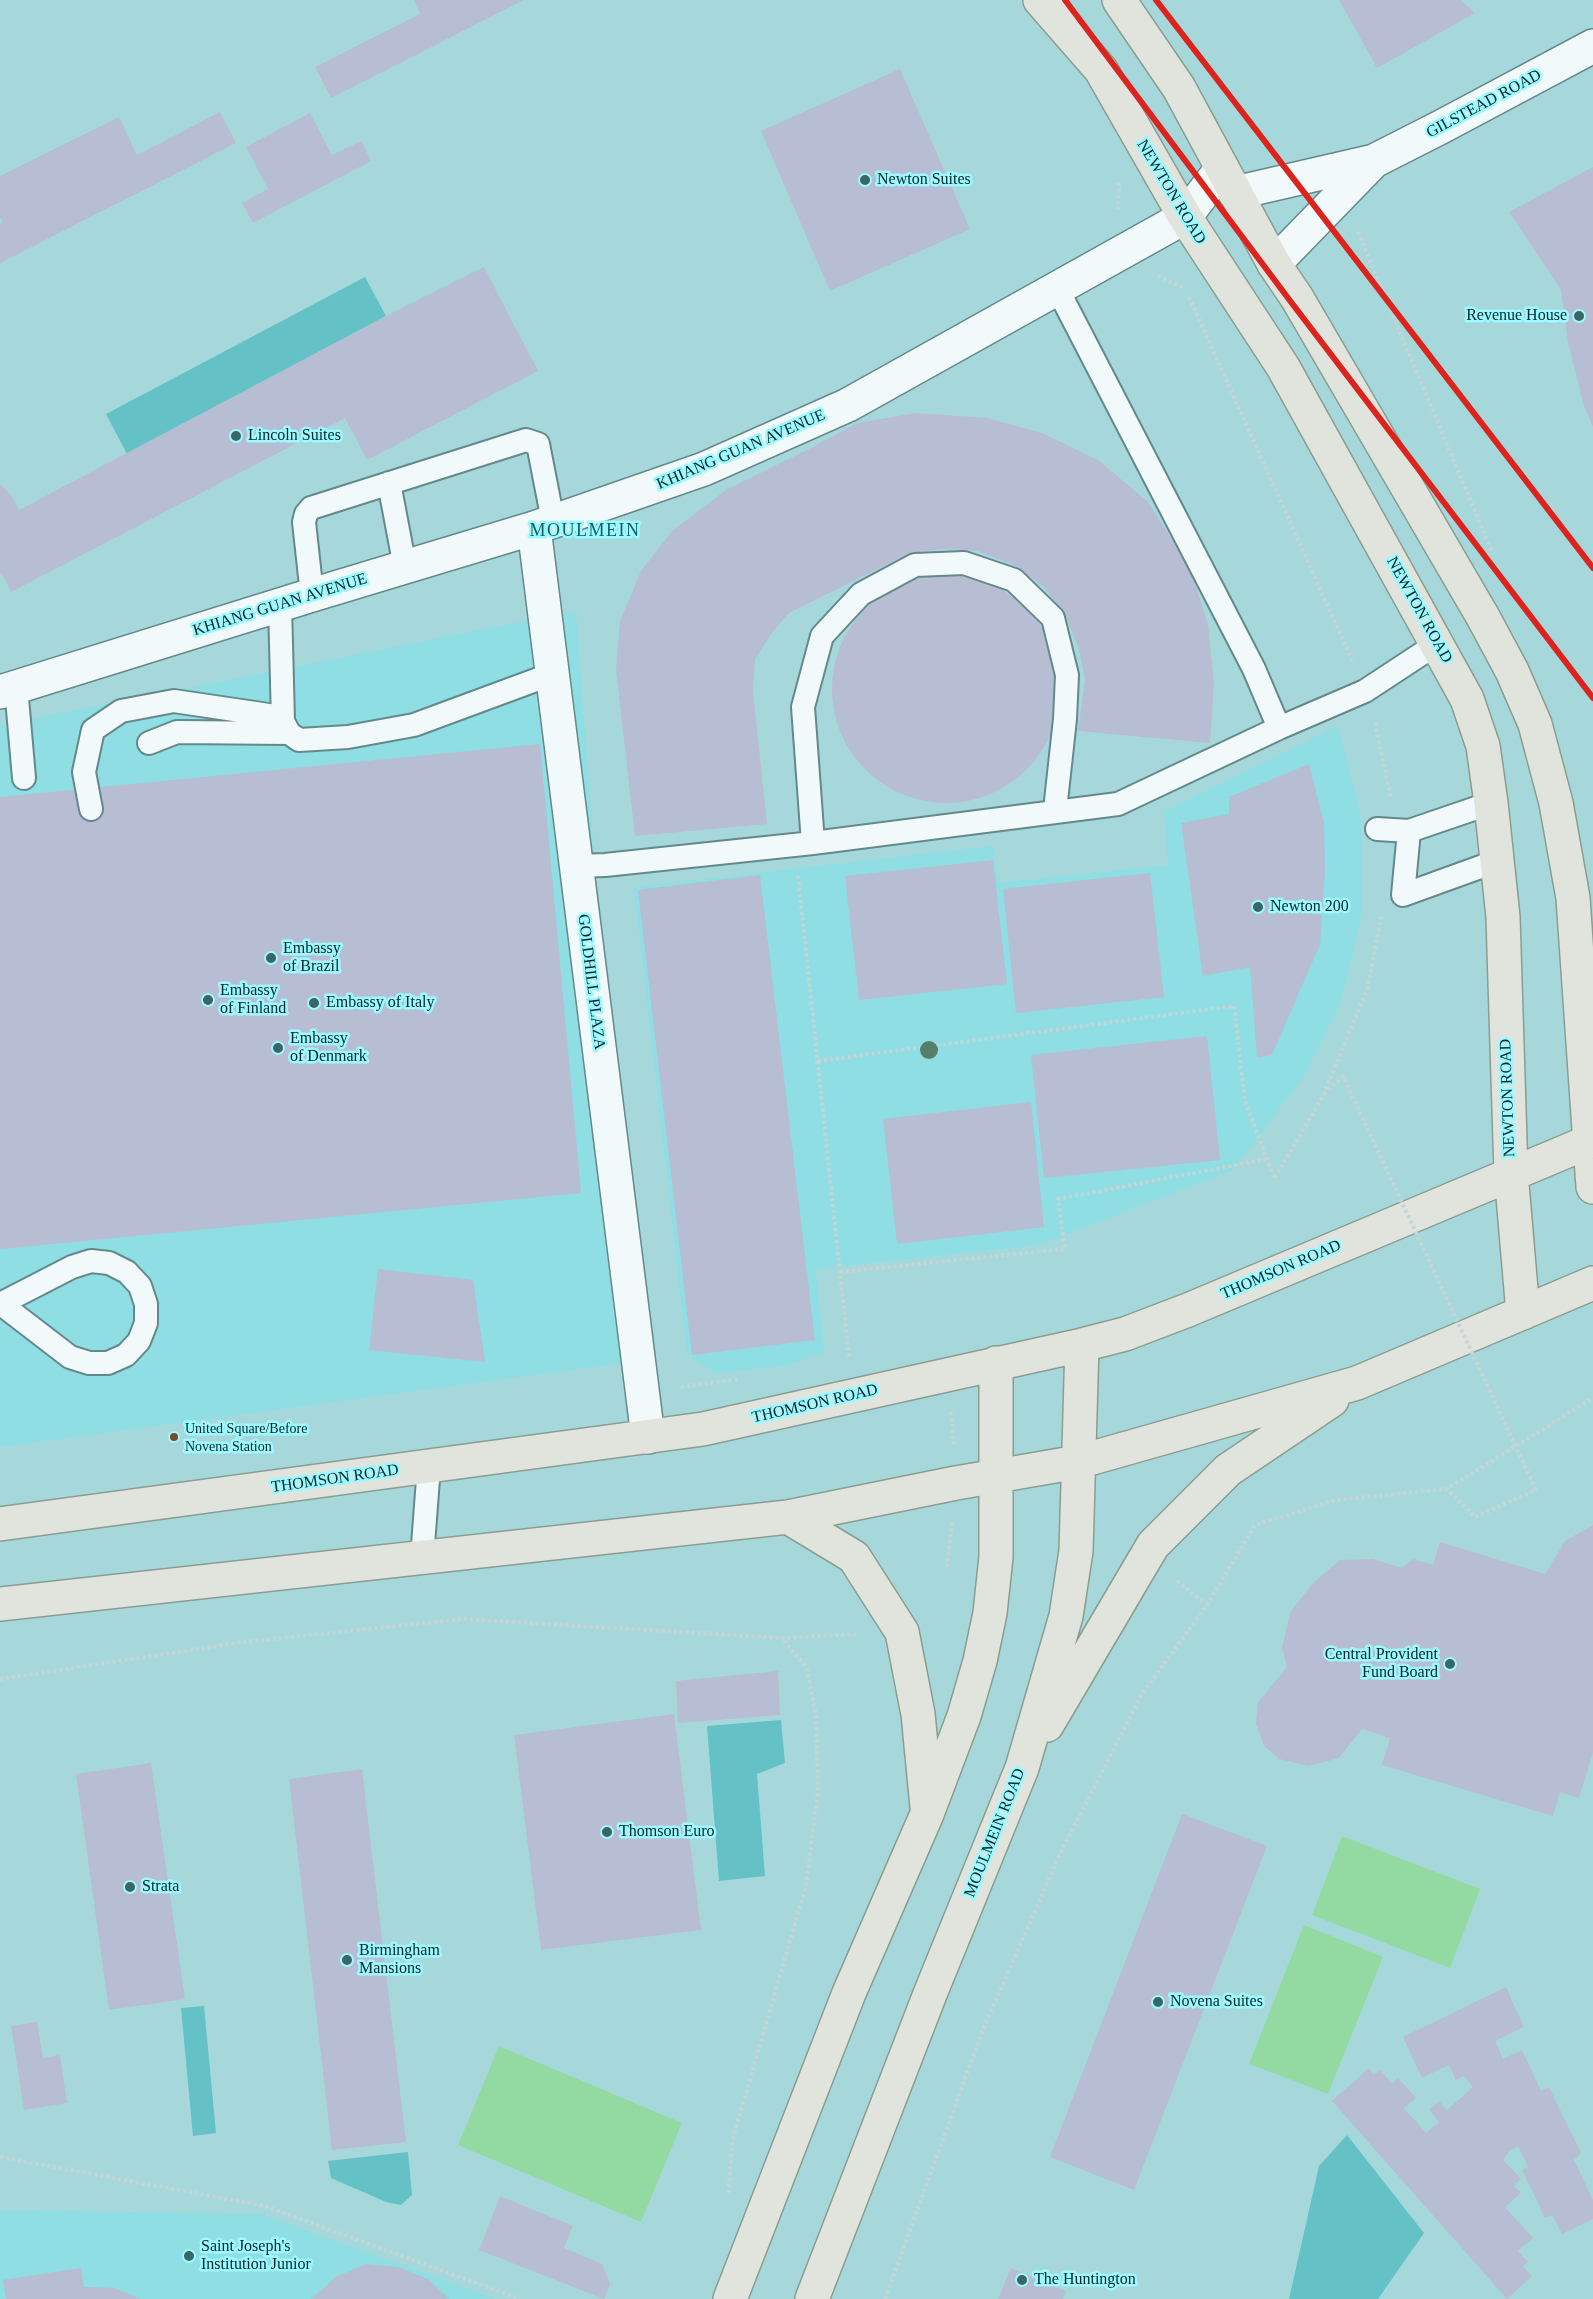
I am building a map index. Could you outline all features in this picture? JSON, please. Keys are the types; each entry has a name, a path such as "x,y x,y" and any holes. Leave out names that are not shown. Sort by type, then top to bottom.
{"main road":[{"name":"NEWTON ROAD","path":"1040,0 1101,70 1185,217 1283,367 1467,699 1483,746 1503,917 1511,1173 1523,1313"},
{"path":"1119,0 1179,88 1274,264 1297,298 1483,617 1512,671 1535,724 1556,803 1573,898 1593,1187"},
{"name":"THOMSON ROAD","path":"0,1524 648,1437 741,1421 1082,1345 1125,1334 1188,1310 1591,1140"},
{"path":"0,1604 788,1517 956,1483 1078,1462 1357,1383 1593,1284"},
{"name":"MOULMEIN ROAD","path":"812,2299 926,2005 1022,1768 1066,1616 1076,1551 1082,1345"},
{"path":"730,2299 849,1993 927,1814 964,1716 980,1661 990,1613 996,1557 996,1363"},
{"path":"1022,1768 1153,1545 1228,1470 1357,1383"},
{"path":"788,1517 854,1557 902,1632 918,1714 927,1814"}],"street":[{"name":"GILSTEAD ROAD","path":"1274,264 1374,161 1593,46"},
{"name":"GILSTEAD ROAD","path":"1228,180 1374,161"},
{"name":"KHIANG GUAN AVENUE","path":"8,689 543,525 705,469 848,405 1058,290 1185,217 1228,180"},
{"name":"GOLDHILL PLAZA","path":"543,525 552,674 648,1437"}],"lane":[{"path":"1058,290 1254,669 1279,728"},
{"path":"312,594 304,522 311,508 526,440 538,444 543,525"},
{"path":"389,483 405,567"},
{"path":"804,844 803,707 822,636 861,594 915,565 964,563 1014,580 1053,618 1067,675 1065,719 1055,810"},
{"path":"280,605 285,725"},
{"path":"577,866 804,844 1055,810 1118,804 1279,728 1365,691 1438,643"},
{"path":"91,809 84,772 93,730 121,711 174,701 285,725 299,740 348,737 414,725 552,674"},
{"path":"8,689 24,778"},
{"path":"149,743 177,732 285,725"},
{"path":"1491,803 1395,830 1403,895 1497,861"},
{"path":"91,1261 110,1263 127,1272 140,1286 146,1304 146,1323 139,1341 126,1355 108,1363 89,1364 70,1358 1,1304 72,1267 91,1261"},
{"path":"422,1558 429,1466"}],"path":[{"path":"1355,225 1494,555"},
{"path":"1132,247 1146,271 1185,288 1365,691 1380,737 1395,830"},
{"path":"804,844 818,1061 849,1365"},
{"path":"818,1061 1234,1006 1245,1101 1275,1178 1324,1094 1368,987 1383,911"},
{"path":"1324,1094 1342,1076 1536,1490 1475,1517 1447,1490"},
{"path":"840,1272 1065,1249 1058,1199 1267,1159"},
{"path":"947,1567 956,1483 949,1374"},
{"path":"885,2299 982,2032 1059,1856 1142,1695 1207,1605 1256,1525 1336,1500 1447,1490 1593,1398"},
{"path":"0,1679 244,1642 463,1619 782,1638 902,1632"},
{"path":"728,2195 733,2138 806,1886 818,1792 816,1717 807,1668 782,1638"},
{"path":"0,2157 265,2206 520,2299"}],"shaded area":[{"path":"365,277 386,316 127,454 106,414"},
{"path":"576,611 622,1227 638,1361 0,1447 0,725"},
{"path":"1338,726 1361,816 1361,917 1341,1003 1305,1075 1233,1170 1038,1245 816,1269 824,1352 785,1366 715,1373 687,1355 634,887 993,846 998,883 1168,865 1164,811"},
{"path":"781,1720 785,1763 757,1774 765,1876 719,1881 707,1726"},
{"path":"204,2006 216,2133 193,2136 181,2008"},
{"path":"1347,2135 1424,2233 1378,2299 1289,2299 1319,2166"},
{"path":"408,2152 412,2195 401,2205 386,2202 331,2178 328,2161"},
{"name":"Saint Joseph's Institution Junior","path":"0,2210 261,2214 495,2299 0,2299"}],"green space":[{"path":"1342,1836 1480,1889 1450,1968 1312,1915"},
{"path":"1304,1925 1383,1957 1328,2094 1249,2064"},
{"path":"499,2046 682,2123 641,2222 458,2145"}],"building":[{"path":"414,0 524,0 331,98 315,67 420,14"},
{"path":"1339,0 1461,0 1475,13 1377,68"},
{"name":"Newton Suites","path":"900,69 970,229 830,291 761,131"},
{"path":"220,112 236,143 0,263 0,224 2,222 0,176 119,117 137,155"},
{"path":"310,113 332,155 361,141 371,161 253,223 242,203 268,189 246,147"},
{"name":"Revenue House","path":"1593,167 1593,427 1584,406 1568,342 1561,290 1509,212"},
{"name":"Lincoln Suites","path":"484,267 538,371 367,460 345,418 11,592 2,573 0,575 0,484 12,496 19,510 386,316"},
{"path":"916,413 987,418 1042,433 1098,460 1148,502 1190,568 1208,624 1214,684 1210,743 1078,731 1085,680 1079,650 1067,619 1044,587 1014,565 977,551 941,549 908,554 789,613 771,634 755,659 753,691 767,824 635,836 616,670 620,621 641,571 672,531 726,490 857,423"},
{"path":"935,575 957,575 1000,588 1027,608 1047,635 1058,667 1060,689 1058,711 1047,743 1027,770 1000,790 979,798 957,803 935,803 892,790 865,770 845,743 837,722 832,700 832,678 845,635 865,608 892,588 913,580"},
{"path":"540,744 581,1193 0,1249 0,797"},
{"name":"Newton 200","path":"1309,764 1324,823 1325,870 1320,944 1272,1055 1257,1058 1250,967 1203,976 1181,823 1229,814 1229,797"},
{"path":"993,860 1007,984 859,1000 845,876"},
{"path":"1150,873 1164,997 1016,1013 1003,889"},
{"path":"760,875 815,1340 692,1355 638,890"},
{"path":"1207,1036 1220,1160 1044,1178 1031,1055"},
{"path":"1031,1102 1044,1227 897,1244 883,1119"},
{"path":"378,1269 473,1280 485,1362 369,1350"},
{"path":"1593,1525 1593,1753 1579,1798 1560,1792 1553,1816 1382,1765 1390,1738 1362,1729 1339,1758 1309,1766 1279,1759 1264,1746 1256,1724 1258,1702 1287,1667 1282,1648 1290,1613 1311,1585 1340,1560 1373,1559 1402,1568 1413,1559 1433,1565 1440,1542 1545,1574 1565,1541"},
{"path":"778,1671 780,1715 678,1723 676,1681"},
{"name":"Thomson Euro","path":"674,1714 701,1930 541,1950 514,1735"},
{"name":"Strata","path":"151,1763 185,1999 109,2010 76,1774"},
{"name":"Birmingham Mansions","path":"362,1769 406,2142 332,2150 289,1779"},
{"name":"Novena Suites","path":"1182,1814 1267,1846 1134,2190 1050,2157"},
{"path":"1506,1987 1524,2027 1495,2041 1503,2059 1522,2050 1541,2091 1549,2087 1581,2153 1574,2160 1593,2200 1593,2219 1562,2234 1552,2215 1545,2218 1522,2170 1528,2167 1518,2146 1509,2151 1503,2160 1521,2179 1514,2186 1521,2193 1505,2207 1533,2238 1518,2251 1528,2262 1523,2266 1532,2276 1507,2299 1332,2101 1369,2068 1374,2075 1380,2070 1392,2084 1398,2078 1416,2098 1404,2108 1426,2133 1439,2122 1429,2110 1439,2101 1447,2110 1473,2087 1464,2076 1456,2080 1449,2065 1422,2078 1403,2037"},
{"path":"37,2022 43,2058 60,2055 67,2103 24,2110 11,2026"},
{"path":"500,2196 573,2226 564,2248 602,2264 610,2284 604,2299 479,2250"},
{"path":"366,2264 398,2267 428,2279 449,2299 311,2299 336,2277"},
{"path":"81,2268 84,2287 115,2288 141,2299 6,2299 3,2280"},
{"name":"The Huntington","path":"1011,2268 1066,2291 1063,2299 998,2299"}],"transit line":[{"path":"1065,0 1291,302 1593,698"},
{"path":"1156,0 1593,568"}],"place":[{"name":"Newton Suites","path":"865,180"},
{"name":"Revenue House","path":"1579,316"},
{"name":"Lincoln Suites","path":"236,436"},
{"name":"Newton 200","path":"1258,907"},
{"name":"Embassy of Brazil","path":"271,958"},
{"name":"Embassy of Finland","path":"208,1000"},
{"name":"Embassy of Italy","path":"314,1003"},
{"name":"Embassy of Denmark","path":"278,1048"},
{"name":"United Square/Before Novena Station","path":"174,1437"},
{"name":"Central Provident Fund Board","path":"1450,1664"},
{"name":"Thomson Euro","path":"607,1832"},
{"name":"Strata","path":"130,1887"},
{"name":"Birmingham Mansions","path":"347,1960"},
{"name":"Novena Suites","path":"1158,2002"},
{"name":"Saint Joseph's Institution Junior","path":"189,2256"},
{"name":"The Huntington","path":"1022,2280"}],"district":[{"name":"MOULMEIN","path":"585,531"}]}
